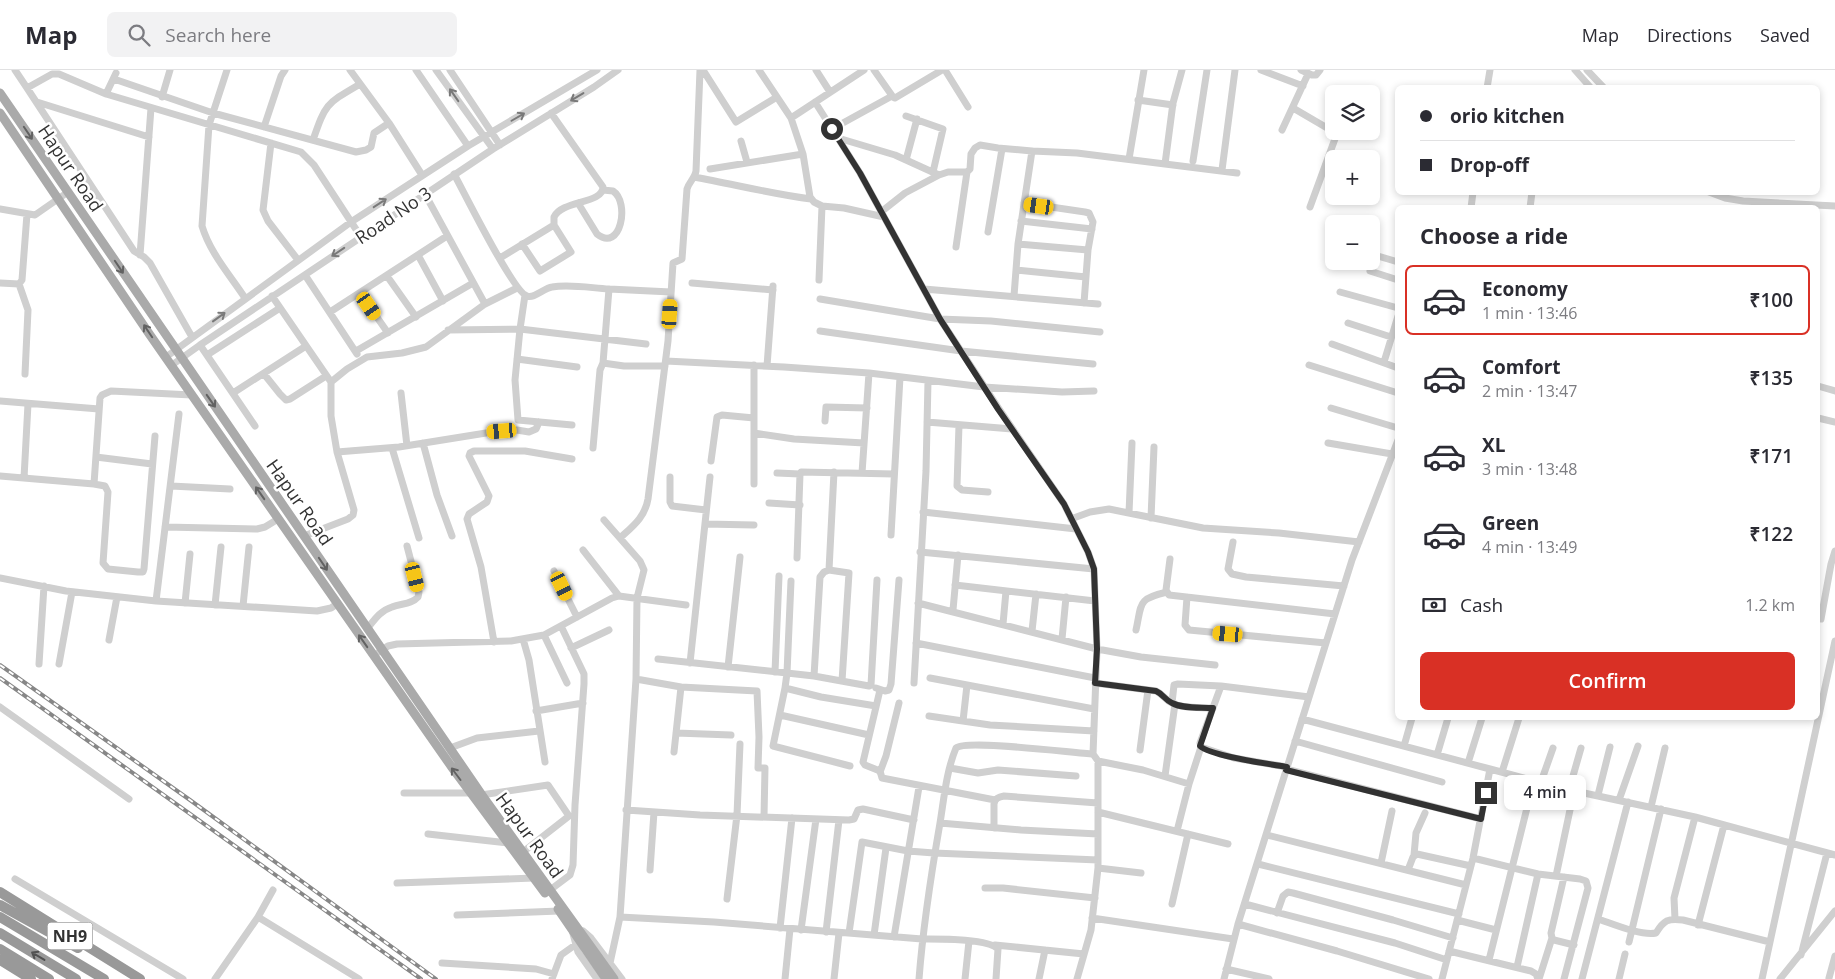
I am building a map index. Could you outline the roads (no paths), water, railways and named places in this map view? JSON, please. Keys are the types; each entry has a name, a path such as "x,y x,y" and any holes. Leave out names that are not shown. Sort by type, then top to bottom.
{"highway":[{"name":"NH9","path":"0,892 138,979"},
{"path":"0,905 138,979"},
{"path":"0,917 104,979"},
{"path":"0,933 76,979"},
{"path":"0,949 49,979"},
{"path":"0,960 31,979"}],"main road":[{"name":"Hapur Road","path":"0,93 482,795 550,890 574,929"},
{"name":"Hapur Road","path":"0,113 337,604 470,793 574,929"},
{"path":"574,929 614,979"},
{"path":"590,951 606,979"}],"street":[{"path":"15,70 134,251 150,263 192,336"},
{"path":"162,97 170,70"},
{"path":"227,70 209,126 202,226 207,241 245,298"},
{"path":"264,127 281,76 286,70"},
{"path":"350,70 389,123 422,175"},
{"path":"416,70 468,146"},
{"path":"436,70 484,137 496,147"},
{"path":"450,70 491,132 496,147"},
{"name":"Road No 3","path":"166,357 192,336 350,222 468,146 597,70"},
{"name":"Road No 3","path":"172,366 200,345 454,174 618,70"},
{"path":"702,70 736,122 777,97"},
{"path":"620,538 646,509 666,364 673,263 682,259 687,189 694,177 702,70"},
{"path":"759,70 791,118 802,154 811,199"},
{"path":"816,70 830,92"},
{"path":"791,118 864,70"},
{"path":"876,71 892,96 897,98 943,70 968,107"},
{"path":"1129,158 1144,70"},
{"path":"1165,164 1173,105 1182,70"},
{"path":"1193,161 1207,70"},
{"path":"1222,170 1235,70"},
{"path":"1261,70 1303,86"},
{"path":"1301,70 1314,75 1320,70"},
{"path":"1488,85 1490,70"},
{"path":"1575,70 1588,85"},
{"path":"1587,70 1601,85"},
{"path":"106,94 114,73 162,97 213,113 360,152 371,147 374,133 389,123"},
{"path":"27,88 52,74 59,74 106,94 301,152 306,155 362,237"},
{"path":"1282,130 1308,74"},
{"path":"313,140 326,106 360,84"},
{"path":"832,129 892,96"},
{"path":"1138,100 1173,105"},
{"path":"37,102 149,137"},
{"path":"815,102 860,173 940,319 1064,504 1088,552 1094,569 1097,649 1094,731 1098,803 1098,868 1091,930 1077,979"},
{"path":"140,255 151,108"},
{"path":"1293,108 1334,132 1336,136 1310,207"},
{"path":"551,113 603,187 603,190"},
{"path":"906,116 943,129 936,174"},
{"path":"906,160 918,119"},
{"path":"838,138 906,160 936,174"},
{"path":"741,141 747,162"},
{"path":"271,143 262,205 263,210 268,221 298,260"},
{"path":"956,247 971,154 980,145 1002,149 1076,152 1237,173"},
{"path":"988,232 1002,149"},
{"path":"1014,296 1018,244 1032,151"},
{"path":"710,169 802,154"},
{"path":"883,215 905,194 936,174 967,172"},
{"path":"454,174 517,288 525,295 531,296 550,287 564,286 671,292"},
{"path":"694,177 744,186 788,197 811,199 822,206 883,215"},
{"path":"578,202 597,234 607,238 613,236 619,231 620,226 622,215 620,199 613,191 603,190"},
{"path":"522,244 540,271 571,252 554,225 554,217 560,208 601,194 603,190"},
{"path":"1,207 35,216 68,192"},
{"path":"424,194 485,304"},
{"path":"1717,195 1725,198 1791,205"},
{"path":"1024,204 1089,213 1093,222 1088,250 1084,303"},
{"path":"819,280 822,206"},
{"path":"1820,206 1835,206"},
{"path":"25,374 28,310 19,284 23,273 27,214"},
{"path":"1021,221 1092,229"},
{"path":"500,258 554,225"},
{"path":"330,312 448,236"},
{"path":"1018,244 1088,250"},
{"path":"418,255 443,301"},
{"path":"1380,257 1395,261"},
{"path":"1016,270 1086,276"},
{"path":"1370,271 1395,279"},
{"path":"305,275 361,360"},
{"path":"386,276 416,317"},
{"path":"0,283 19,284"},
{"path":"356,351 473,283"},
{"path":"692,283 773,288 767,366"},
{"path":"264,374 286,400 290,399 367,357 419,350 429,345 485,304 517,288"},
{"path":"593,448 609,289"},
{"path":"924,289 1098,304"},
{"path":"1340,292 1395,307"},
{"path":"360,293 388,333"},
{"path":"525,295 515,380 518,420 572,425"},
{"path":"272,296 328,379 331,416 337,452 354,510 348,519 304,536"},
{"path":"820,299 940,319 991,321 1100,332"},
{"path":"207,355 280,308"},
{"path":"1348,323 1391,337"},
{"path":"1384,362 1395,325"},
{"path":"447,330 520,330 646,344"},
{"path":"820,331 961,351 1093,364"},
{"path":"1332,344 1395,367"},
{"path":"200,345 255,426"},
{"path":"233,393 306,346"},
{"path":"517,359 576,367"},
{"path":"603,363 624,366 666,364 754,365 869,373 984,387 1062,392 1094,391"},
{"path":"754,365 754,484"},
{"path":"1309,365 1395,392"},
{"path":"862,473 869,373"},
{"path":"891,535 900,378"},
{"path":"914,683 928,381"},
{"path":"1820,386 1835,390"},
{"path":"94,484 100,398 102,395 111,391 192,395"},
{"path":"401,392 407,446"},
{"path":"0,401 99,410"},
{"path":"24,478 28,404"},
{"path":"825,422 826,407 867,408"},
{"path":"1331,408 1395,427"},
{"path":"156,601 179,414"},
{"path":"711,461 717,417 722,415 754,418"},
{"path":"1820,418 1835,422"},
{"path":"337,452 407,446 486,432 517,430 530,432 536,428 539,422"},
{"path":"927,422 1012,429"},
{"path":"960,425 956,486 962,490 988,492"},
{"path":"754,433 794,439 864,443"},
{"path":"0,476 105,486 108,492 104,566 108,569 141,572 144,569 155,436"},
{"path":"422,443 437,495 452,536"},
{"path":"1129,513 1132,443"},
{"path":"1328,443 1392,454"},
{"path":"1150,518 1154,446"},
{"path":"1224,979 1233,939 1344,586 1395,447"},
{"path":"392,448 418,538"},
{"path":"494,642 481,567 467,519 469,514 487,502 489,496 469,456 470,453 474,451 526,451 572,459"},
{"path":"96,457 152,464"},
{"path":"829,570 834,472"},
{"path":"777,473 894,474"},
{"path":"797,558 800,474"},
{"path":"690,662 710,477"},
{"path":"670,478 670,502 672,506 706,510"},
{"path":"171,486 230,488"},
{"path":"769,502 800,505"},
{"path":"1071,519 1109,509 1203,528 1279,533 1359,542"},
{"path":"923,512 1076,529"},
{"path":"166,528 257,529 270,525 278,519"},
{"path":"604,520 644,566 637,598 636,679 620,917 610,963"},
{"path":"705,524 754,526"},
{"path":"1232,542 1228,569 1232,574 1344,586"},
{"path":"368,629 382,611 394,606 411,603 418,597 419,592 408,546"},
{"path":"215,605 221,547"},
{"path":"243,606 249,548"},
{"path":"583,550 619,596"},
{"path":"1821,619 1830,564 1835,551"},
{"path":"920,552 1094,569"},
{"path":"184,603 190,554"},
{"path":"953,610 958,555"},
{"path":"728,667 740,557"},
{"path":"1170,558 1166,590 1169,595 1335,614"},
{"path":"814,676 820,577 829,570 849,573 842,681"},
{"path":"554,571 577,617"},
{"path":"775,672 778,576"},
{"path":"0,578 72,592 156,601 317,610 331,608 337,604"},
{"path":"869,686 871,685 877,580"},
{"path":"658,659 814,676 869,686 884,691 889,690 899,580"},
{"path":"791,581 787,673 773,746 850,766"},
{"path":"955,585 1095,601"},
{"path":"39,664 44,586"},
{"path":"1003,624 1006,591"},
{"path":"59,664 72,592"},
{"path":"1136,630 1142,604 1145,600 1150,596 1167,592"},
{"path":"1032,632 1036,594"},
{"path":"374,656 388,646 397,644 494,642 544,635 619,596 686,604"},
{"path":"109,640 117,597"},
{"path":"1187,597 1185,625 1189,630 1326,643"},
{"path":"1062,640 1066,598"},
{"path":"918,603 953,610 1097,649 1140,657 1215,665"},
{"path":"550,890 572,872 583,703 584,674 561,626"},
{"path":"571,648 609,630"},
{"path":"544,635 568,684"},
{"path":"524,639 545,762"},
{"path":"1820,712 1835,641"},
{"path":"916,643 1156,691 1163,694 1173,704 1185,707 1213,708"},
{"path":"930,678 1094,709"},
{"path":"636,679 681,687 757,691 758,768 765,768 764,816"},
{"path":"963,721 967,685"},
{"path":"1165,776 1174,685 1221,686 1309,697"},
{"path":"1177,831 1201,747 1200,743 1221,686"},
{"path":"674,752 681,687"},
{"path":"785,688 821,697 876,706"},
{"path":"880,690 863,763 867,767 880,772"},
{"path":"1140,750 1148,690"},
{"path":"536,712 583,703"},
{"path":"899,703 886,756 880,772 882,778 919,787 995,800 998,797 1004,796 1098,803"},
{"path":"0,708 129,799"},
{"path":"780,715 869,736"},
{"path":"928,716 990,725 1094,731"},
{"path":"1302,719 1571,790 1695,817 1835,854"},
{"path":"1404,746 1411,720"},
{"path":"1437,755 1447,720"},
{"path":"1468,763 1481,720"},
{"path":"1502,772 1518,720"},
{"path":"1762,979 1818,720"},
{"path":"450,748 477,738 539,731"},
{"path":"676,732 731,736"},
{"path":"1295,741 1442,782"},
{"path":"726,899 736,815 740,744"},
{"path":"919,979 922,939 934,853 945,791 956,748 963,745 979,745 1096,757 1189,784"},
{"path":"1619,800 1638,746"},
{"path":"1201,747 1234,758 1287,768 1481,819"},
{"path":"1598,795 1610,747"},
{"path":"1489,960 1511,868 1538,781 1553,748"},
{"path":"1556,876 1571,790 1581,748"},
{"path":"1651,807 1665,748"},
{"path":"950,768 978,773 998,770 1076,776"},
{"path":"1442,979 1473,858 1490,769"},
{"path":"482,795 548,785 569,816 523,852"},
{"path":"894,937 919,787"},
{"path":"404,793 470,793"},
{"path":"994,828 995,800"},
{"path":"1582,979 1628,802"},
{"path":"626,810 839,820 854,819 858,810 863,809 914,820"},
{"path":"1629,942 1661,809"},
{"path":"1382,863 1392,811"},
{"path":"650,870 654,812"},
{"path":"1098,812 1228,844"},
{"path":"1408,870 1414,855 1416,833 1426,813"},
{"path":"1675,919 1674,898 1695,817"},
{"path":"780,928 792,818"},
{"path":"801,930 816,819"},
{"path":"826,932 839,820"},
{"path":"940,823 1098,834"},
{"path":"1698,925 1724,825"},
{"path":"428,834 508,843"},
{"path":"1172,904 1188,834"},
{"path":"1266,835 1466,885"},
{"path":"849,933 862,842 886,848 934,853 1098,860"},
{"path":"874,935 886,848"},
{"path":"1801,955 1827,853"},
{"path":"1414,855 1417,854 1471,866"},
{"path":"1473,858 1538,874 1586,881 1587,884 1574,945 1564,979"},
{"path":"1258,864 1458,917 1496,930"},
{"path":"1098,868 1140,873"},
{"path":"1517,967 1538,874"},
{"path":"1539,979 1552,938 1564,877"},
{"path":"397,883 534,878"},
{"path":"15,879 183,979"},
{"path":"985,888 1003,888 1095,898"},
{"path":"215,979 258,916 273,890"},
{"path":"1277,913 1283,896 1288,892 1384,917 1453,938"},
{"path":"1245,904 1395,943 1447,960"},
{"path":"457,916 559,911"},
{"path":"1780,979 1835,911"},
{"path":"258,916 358,979"},
{"path":"620,917 714,922 922,939 951,938 995,945 1084,954"},
{"path":"1092,918 1233,939"},
{"path":"1598,919 1632,930 1655,934 1663,922 1675,919 1770,942"},
{"path":"1238,924 1429,979"},
{"path":"574,929 575,945 597,979"},
{"path":"574,929 591,938 622,979"},
{"path":"785,979 790,929"},
{"path":"834,979 839,933"},
{"path":"1552,938 1574,945"},
{"path":"965,979 969,941"},
{"path":"442,963 536,969 553,977 561,955 575,945"},
{"path":"995,945 998,948 996,979"},
{"path":"1039,979 1044,950"},
{"path":"1449,951 1517,967 1536,974 1539,979"},
{"path":"1619,979 1625,954"},
{"path":"1828,978 1835,956"},
{"path":"1226,969 1269,979"}],"railway":[{"path":"0,665 436,979"},
{"path":"0,678 421,979"}]}
